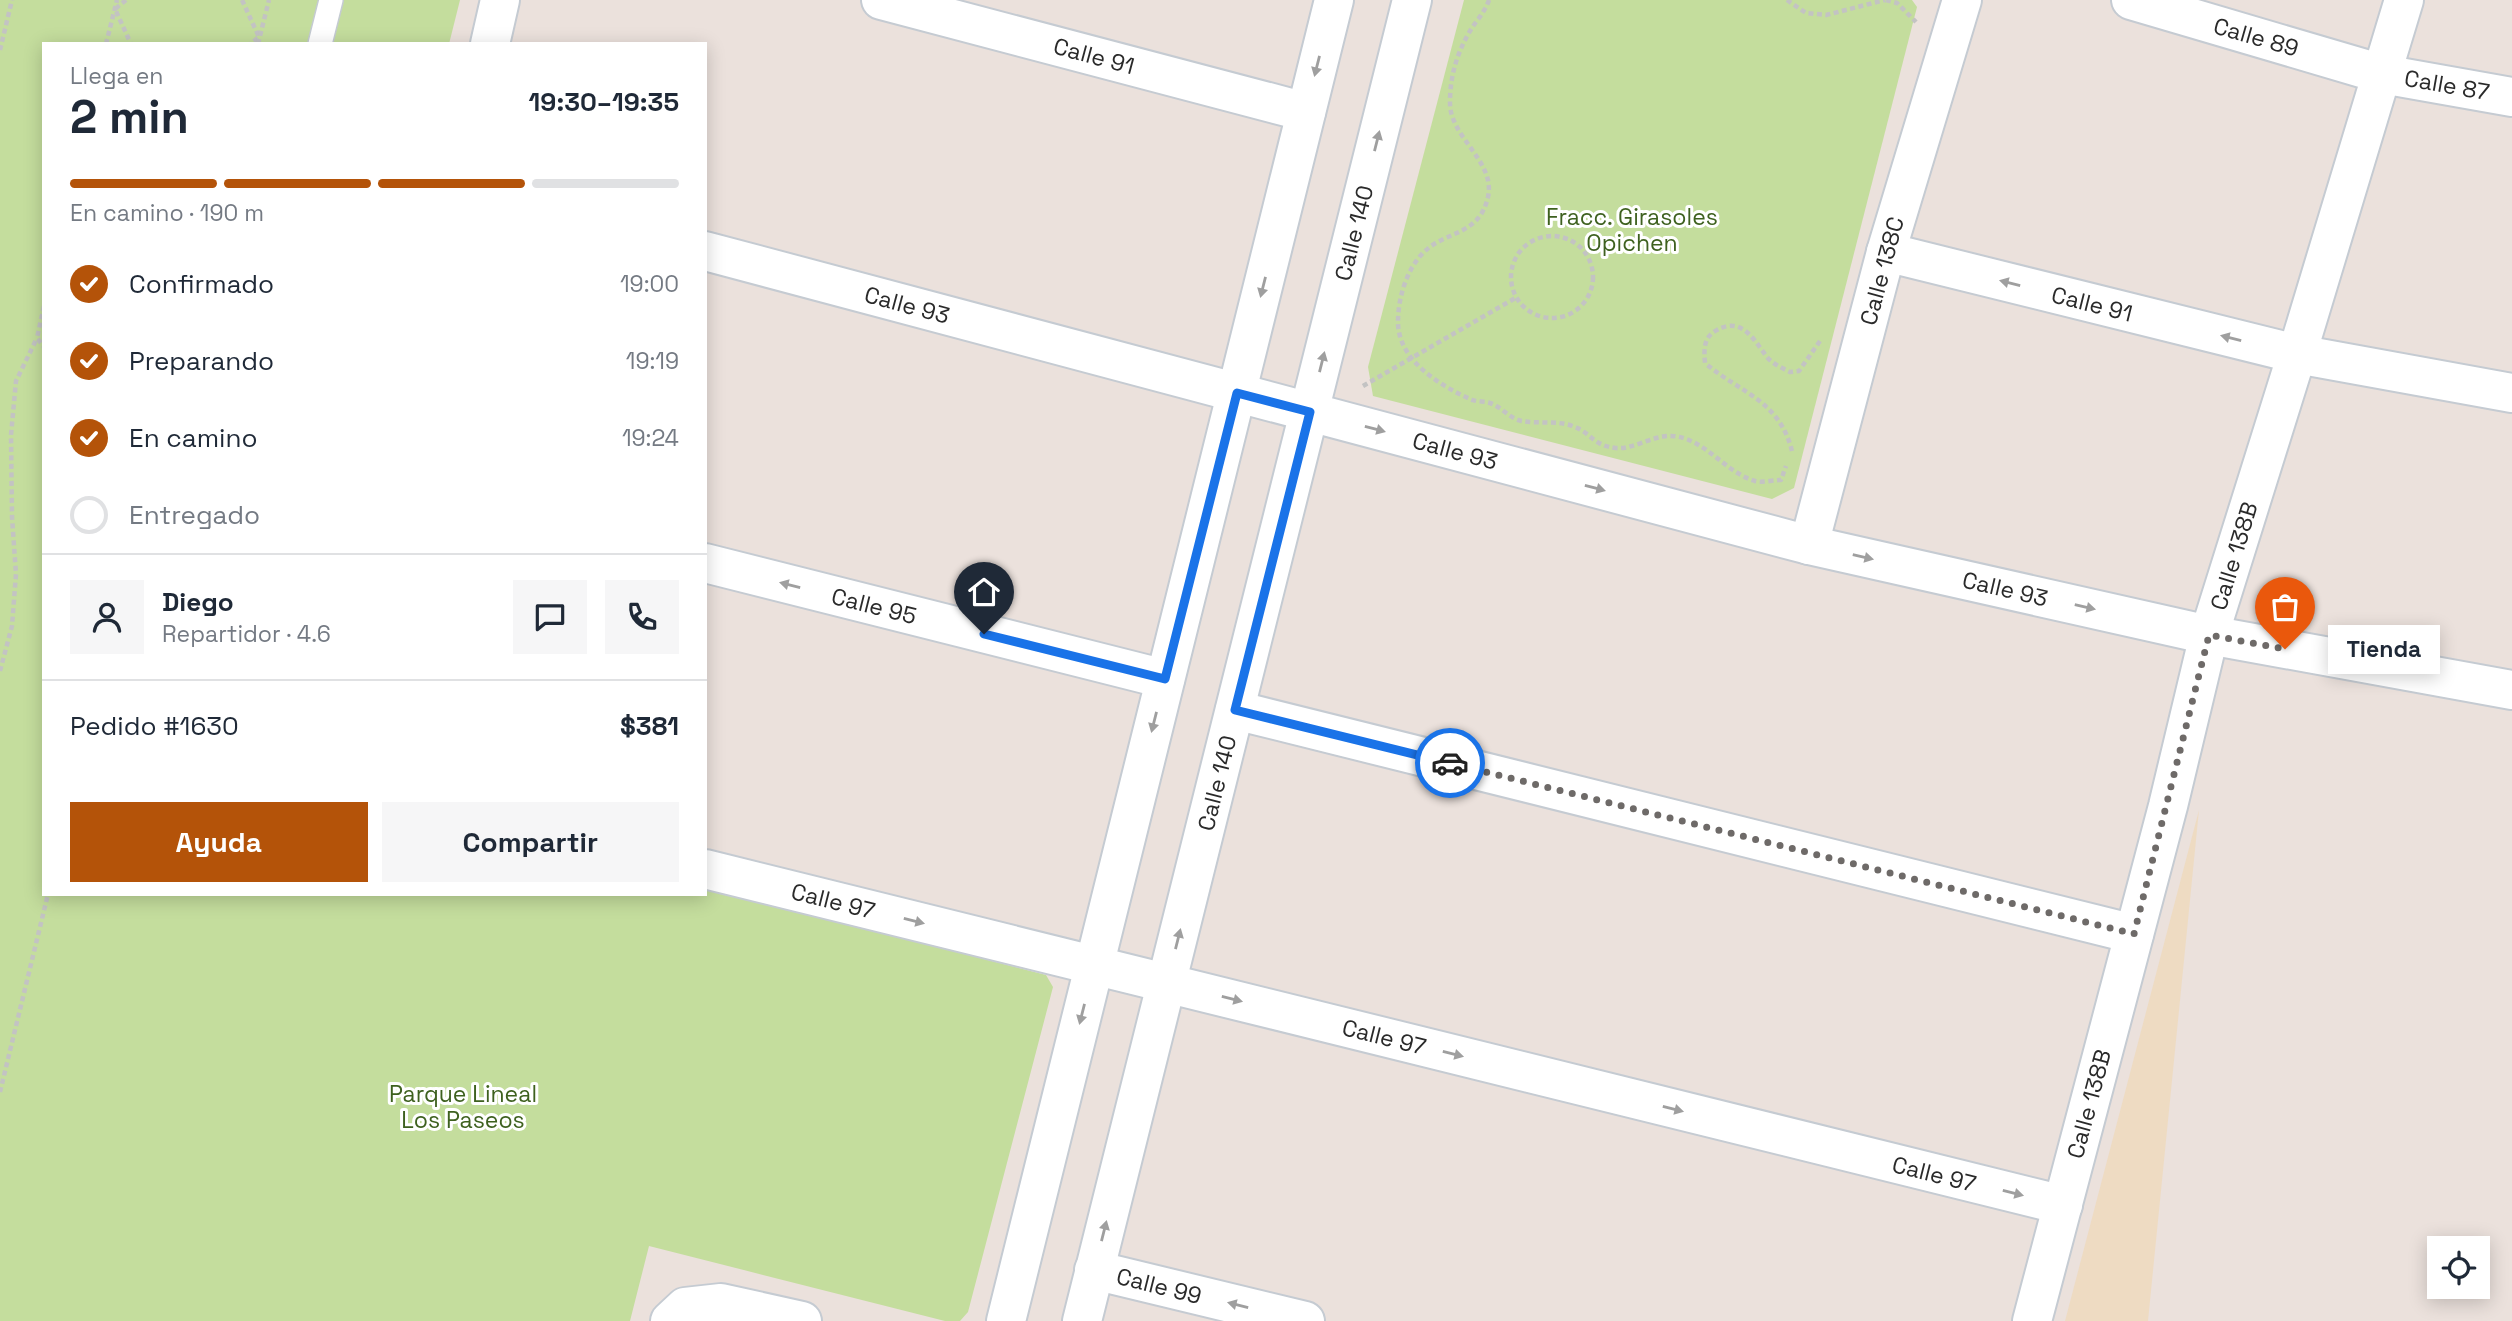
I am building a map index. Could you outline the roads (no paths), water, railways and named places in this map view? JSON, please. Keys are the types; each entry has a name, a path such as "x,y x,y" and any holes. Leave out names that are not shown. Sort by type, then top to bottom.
{"street":[{"path":"490,42 500,0"},
{"name":"Calle 91","path":"881,0 1306,112"},
{"path":"1006,1321 1334,0"},
{"name":"Calle 140","path":"1082,1321 1412,0"},
{"name":"Calle 138C","path":"1810,545 1886,252 1962,0"},
{"name":"Calle 89","path":"2131,0 2382,74"},
{"name":"Calle 138B","path":"2032,1321 2209,635 2404,0"},
{"name":"Calle 87","path":"2382,74 2512,97"},
{"name":"Calle 93","path":"707,252 1810,545 2209,635"},
{"name":"Calle 91","path":"1886,252 2297,355"},
{"path":"2297,355 2512,393"},
{"name":"Calle 95","path":"707,564 1165,679"},
{"path":"2209,635 2512,691"},
{"path":"1235,710 2134,934"},
{"name":"Calle 97","path":"707,870 2063,1205"},
{"name":"Calle 99","path":"1094,1270 1305,1321"},
{"path":"677,1314 722,1303 802,1321"}],"lane":[{"path":"320,42 331,0"}],"place":[{"name":"Tienda","path":"2285,649"}],"park label":[{"name":"Fracc. Girasoles Opichen","path":"1632,230"},
{"name":"Parque Lineal Los Paseos","path":"463,1107"}]}
